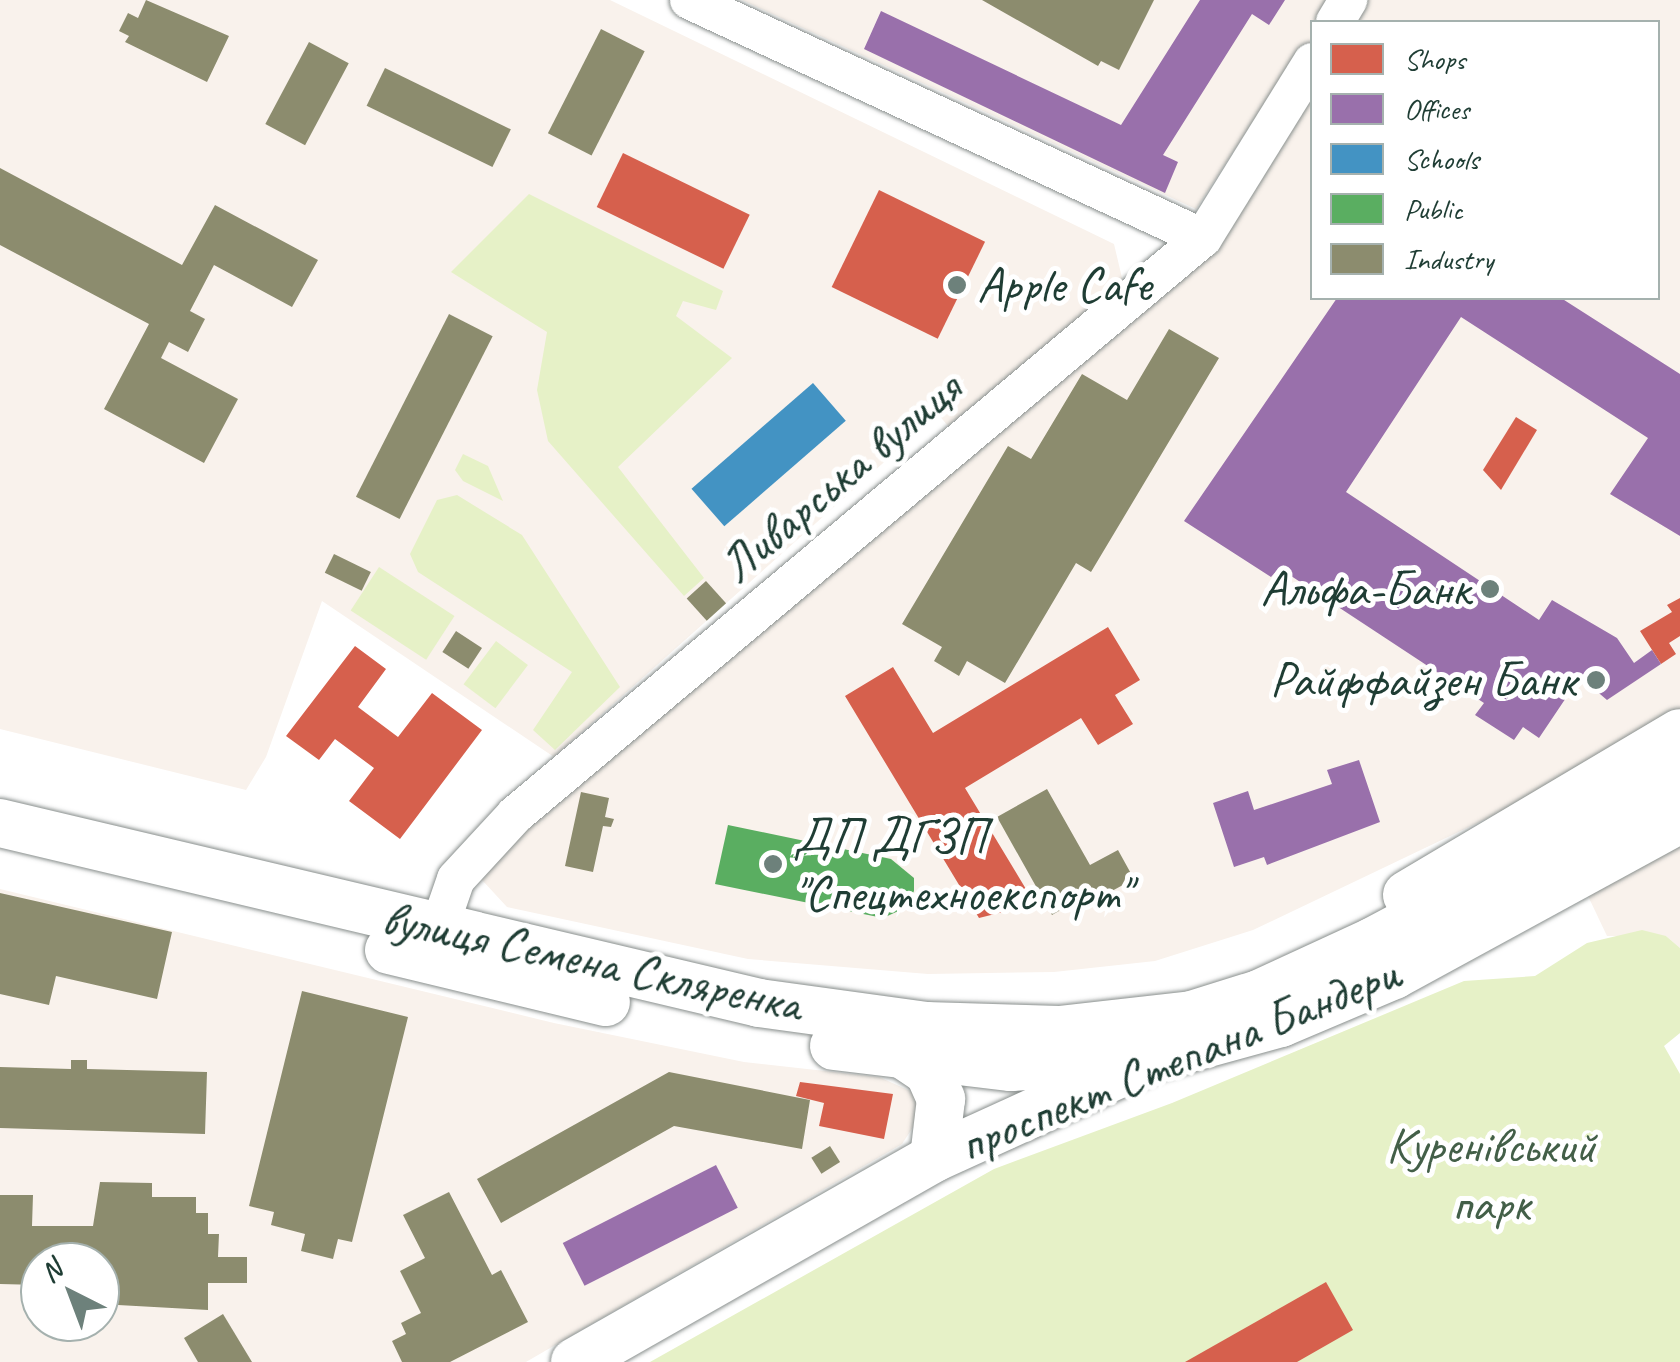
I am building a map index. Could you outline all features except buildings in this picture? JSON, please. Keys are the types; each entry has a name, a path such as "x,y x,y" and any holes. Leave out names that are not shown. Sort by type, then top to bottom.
{"main road":[{"path":"1259,994 1466,855 1680,732"},
{"name":"проспект Степана Бандери","path":"1192,1015 1259,994 1372,942 1680,778"},
{"name":"проспект Степана Бандери","path":"576,1361 934,1158 1154,1058 1281,1023 1394,975 1680,819"},
{"name":"вулиця Семена Скляренка","path":"0,823 752,1034 906,1057 1011,1067 1154,1058"},
{"name":"вулиця Семена Скляренка","path":"0,857 433,944 759,1003 926,1026 1060,1030 1192,1015"},
{"path":"906,1057 928,1072 941,1098 934,1158"}],"street":[{"path":"689,0 1204,238"},
{"name":"Ливарська вулиця","path":"433,944 456,878 515,815 1204,238 1310,65"}],"shaded area":[{"path":"0,0 610,0 1114,244 1123,282 948,426 938,414 554,757 322,601 266,757 246,790 0,729"},
{"path":"742,0 1680,0 1680,714 1553,787 1253,930 1155,961 1054,972 928,974 748,959 507,907 482,880 493,847 1160,294 1310,95 1310,300 1660,300 1660,20 1310,20 1310,78 1289,66 1196,209"},
{"path":"1680,844 1680,948 1666,936 1607,936 1588,896"},
{"path":"0,889 554,1023 744,1062 879,1077 917,1094 923,1112 902,1144 526,1362 0,1362"}],"green space":[{"path":"529,194 723,291 716,310 683,301 676,316 732,358 618,467 704,578 684,596 548,441 537,390 547,332 451,272"},
{"path":"463,454 488,466 503,501 463,481 455,470"},
{"path":"457,495 522,535 620,687 555,750 533,730 572,672 418,572 410,554 437,500"},
{"path":"379,567 454,616 426,660 351,611"},
{"path":"496,641 528,665 495,708 464,684"},
{"name":"Куренівський парк","path":"1642,930 1666,936 1680,948 1680,1033 1664,1046 1680,1074 1680,1362 650,1362 994,1169 1172,1103 1464,981 1535,976 1587,943"}],"place":[{"name":"Apple Cafe","path":"957,285"},
{"name":"Альфа-Банк","path":"1490,589"},
{"name":"Райффайзен Банк","path":"1596,680"},
{"name":"ДП ДГЗП \"Спецтехноекспорт\"","path":"773,864"}]}
